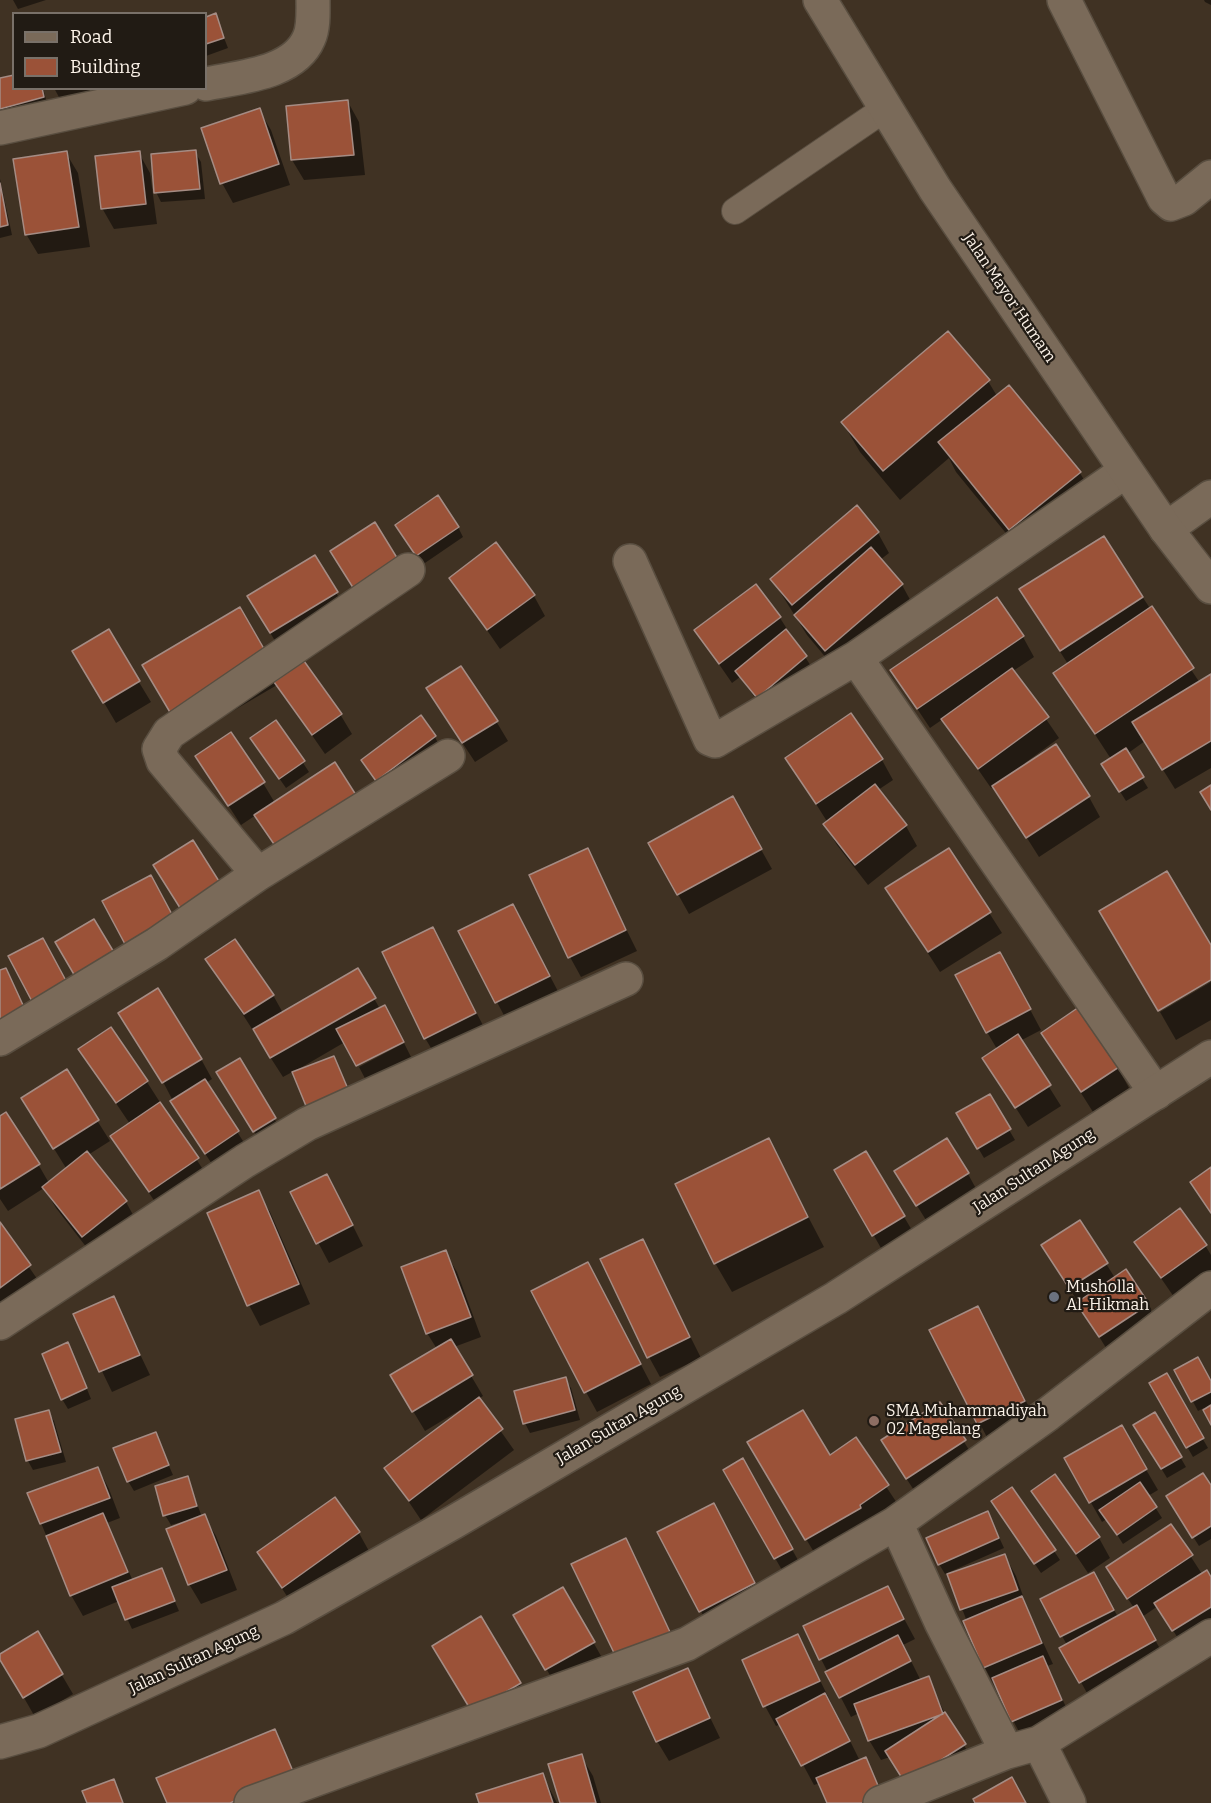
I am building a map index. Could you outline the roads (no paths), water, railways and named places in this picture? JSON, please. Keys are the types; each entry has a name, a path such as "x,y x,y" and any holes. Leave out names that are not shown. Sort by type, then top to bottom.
{"street":[{"path":"207,84 286,64 301,52 310,36 313,0"},
{"name":"Jalan Mayor Humam","path":"820,0 935,189 1166,529 1211,587"},
{"path":"1064,0 1164,198 1172,204 1180,202 1211,177"},
{"path":"0,128 176,90"},
{"path":"630,561 710,739 715,741 722,739 856,658 1126,471"},
{"path":"1166,529 1211,497"},
{"path":"258,874 163,761 159,748 169,734 408,570"},
{"path":"856,658 1156,1093"},
{"path":"0,1040 157,944 258,874 448,756"},
{"path":"0,1323 245,1161 307,1124 626,979"},
{"name":"Jalan Sultan Agung","path":"0,1742 39,1731 294,1613 836,1298 1211,1057"},
{"path":"251,1803 687,1644 896,1523 1048,1414 1211,1288"},
{"path":"896,1523 941,1622 1006,1752"},
{"path":"880,1803 1006,1752 1039,1743 1211,1636"},
{"path":"1039,1743 1069,1803"}],"lane":[{"path":"735,211 886,108"}],"place":[{"name":"Musholla Al-Hikmah","path":"1054,1297"},
{"name":"SMA Muhammadiyah 02 Magelang","path":"874,1421"}]}
